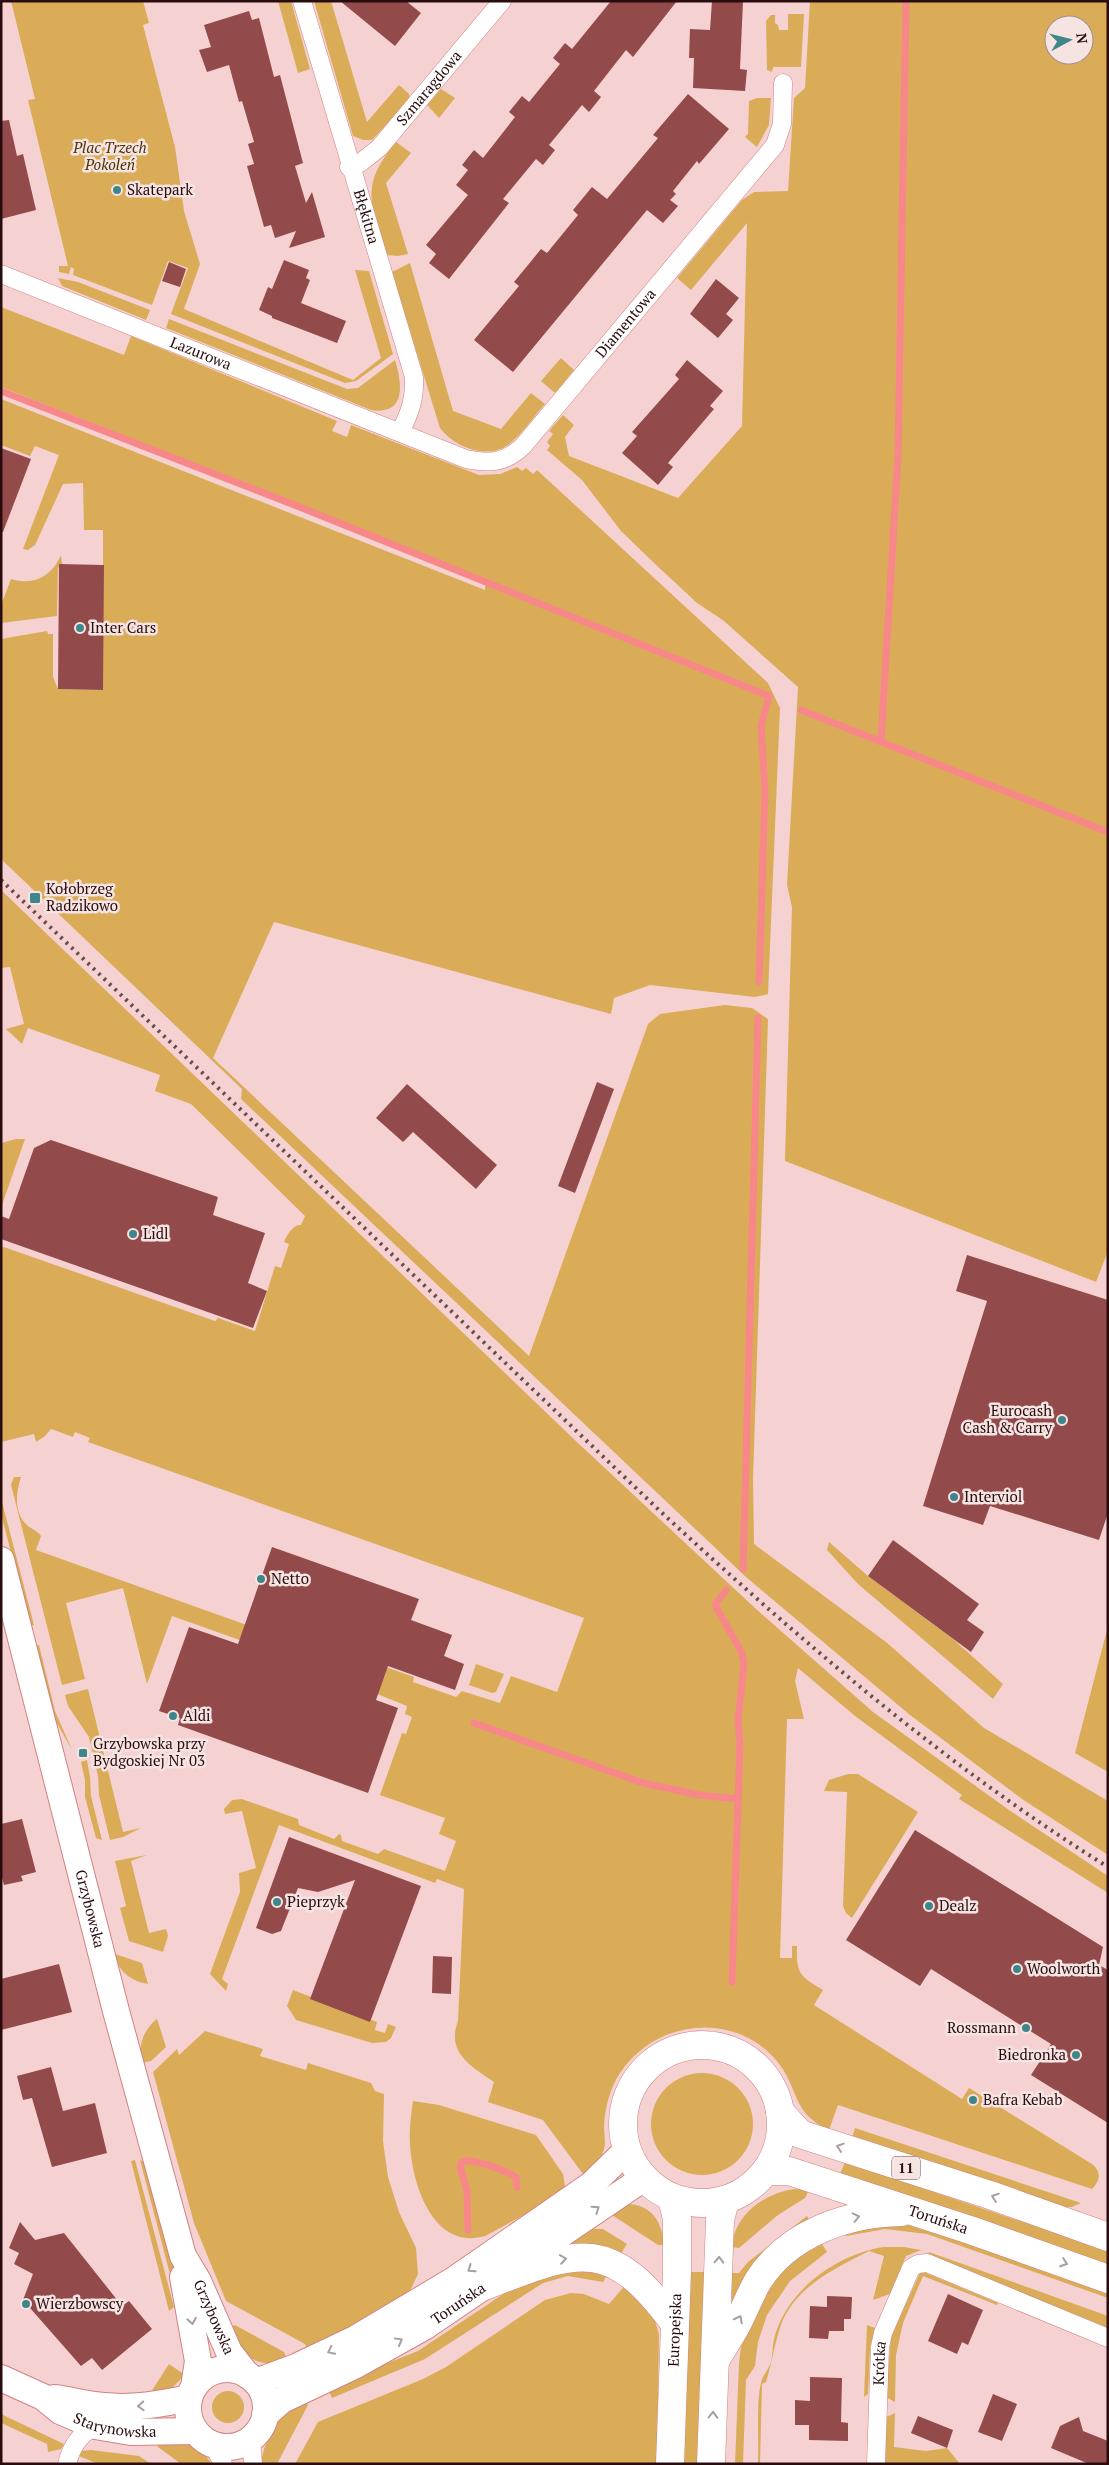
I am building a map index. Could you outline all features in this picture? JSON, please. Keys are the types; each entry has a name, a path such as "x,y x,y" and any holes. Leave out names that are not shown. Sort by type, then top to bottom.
{"main road":[{"name":"11","path":"700,2045 718,2046 742,2056 756,2066 767,2079 776,2095 780,2112 781,2130 778,2147 766,2171 748,2189 725,2200 698,2203 672,2198 657,2189 644,2178 627,2150 623,2133 623,2115 631,2090 640,2075 666,2053 683,2047 700,2045"},
{"name":"11","path":"780,2112 800,2134 990,2195 1108,2237"},
{"name":"Toruńska","path":"766,2171 789,2171 925,2214 1108,2279"},
{"name":"Europejska","path":"670,2464 677,2218 672,2198"},
{"path":"711,2464 720,2220 725,2200"},
{"path":"714,2361 739,2320 759,2279 787,2250 820,2230 856,2217 878,2213 925,2214"},
{"path":"484,2286 552,2261 590,2257 620,2267 640,2282 675,2324"}],"street":[{"name":"Błękitna","path":"302,1 350,168 414,377 415,393 412,408 400,432"},
{"name":"Szmaragdowa","path":"350,168 360,163 379,148 502,1"},
{"name":"Diamentowa","path":"400,432 466,459 485,463 506,460 515,454 775,145 782,124 783,83"},
{"name":"Lazurowa","path":"1,274 400,432"},
{"name":"Grzybowska","path":"1,1560 6,1595 183,2256 184,2284 198,2361 192,2392"},
{"name":"Toruńska","path":"251,2378 296,2367 355,2339 454,2280 591,2184 627,2150"},
{"name":"Toruńska","path":"265,2415 282,2400 356,2365 424,2327 644,2178"},
{"name":"Grzybowska","path":"183,2256 198,2281 229,2352 251,2378"},
{"name":"Krótka","path":"876,2464 880,2347 883,2333 911,2268 918,2264 927,2263 1108,2338"},
{"path":"218,2370 233,2370 251,2378 264,2397 265,2415 252,2452 234,2447 211,2447 188,2412 192,2392 205,2376 218,2370"},
{"name":"Starynowska","path":"1,2378 43,2397 60,2411 95,2426 211,2447"},
{"name":"Starynowska","path":"43,2397 121,2407 148,2406 192,2392"},
{"path":"67,2464 77,2441 84,2433 95,2426"}],"green space":[{"name":"Plac Trzech Pokoleń","path":"11,1 143,1 149,23 143,25 175,147 184,211 200,264 184,309 353,380 381,358 355,270 369,271 393,354 356,381 345,383 171,314 188,268 168,261 152,305 73,275 74,269 71,267 69,274 59,272 59,266 68,266 28,100 35,99"},
{"path":"278,1 291,1 310,69 298,73"},
{"path":"314,1 331,1 367,122 399,85 409,94 410,99 372,140 363,140 353,136"},
{"path":"810,1 1108,1 1108,1251 1096,1282 785,1161 792,907 787,885 798,687 724,621 697,603 653,562 621,531 582,480 547,450 550,446 547,442 553,434 549,431 563,415 574,425 565,437 569,456 678,498 742,426 747,223 691,290 677,278 742,200 754,192 788,191 794,98 805,88"},
{"path":"788,14 804,14 801,67 773,67 772,72 767,70 766,21 771,15 775,15 775,23 778,25 779,30 788,30"},
{"path":"441,89 455,98 439,118 427,105"},
{"path":"757,98 771,98 769,125 757,147 745,137 748,134 749,101"},
{"path":"396,142 411,153 386,183 408,254 398,256 387,255 373,209 372,196 372,184 376,172"},
{"path":"410,263 453,411 501,429 531,393 545,404 508,445 490,451 471,449 454,441 440,428 392,272"},
{"path":"58,278 78,282 150,310 146,320 62,286"},
{"path":"1,307 124,355 131,336 337,421 332,431 347,437 351,425 479,475 500,474 517,467 522,471 526,468 533,474 537,470 768,683 780,708 768,994 755,997 650,985 614,998 611,1014 274,922 213,1058 529,1356 648,1024 660,1014 725,1005 752,1008 768,1019 753,1479 754,1544 886,1642 984,1728 1108,1801 1108,1855 1022,1799 910,1715 746,1577 241,1099 242,1089 1,859 1,639 47,631 48,634 53,634 53,677 58,689 103,690 103,530 84,530 83,483 63,484 35,545 28,550 23,549 59,455 35,446 30,456 1,445 1,399 485,590 486,579 1,387"},
{"path":"169,319 347,389 358,388 395,360 400,387 399,396 391,408 371,410 166,328"},
{"path":"561,358 574,370 555,393 541,381"},
{"path":"61,555 62,564 58,568 57,616 1,623 1,605 11,579 27,581 41,578 53,569"},
{"path":"1,890 578,1443 756,1609 873,1712 1009,1810 1108,1876 1108,1893 959,1799 962,1795 855,1716 798,1668 795,1681 804,1719 787,1719 780,1958 792,1958 792,1946 797,1946 797,1963 801,1973 823,1990 814,2005 962,2099 969,2088 1092,2164 1099,2173 1099,2176 1097,2183 1092,2189 838,2105 829,2130 817,2123 801,2107 784,2070 776,2060 758,2044 738,2033 717,2028 695,2028 673,2032 653,2042 635,2055 616,2079 607,2105 603,2153 586,2178 543,2120 488,2102 494,2082 469,2064 458,2050 455,2042 455,2032 458,2021 464,1889 437,1879 435,1883 279,1825 222,1979 228,1984 226,1991 210,1974 240,1892 239,1873 256,1868 242,1811 225,1814 224,1809 232,1800 242,1799 298,1819 299,1825 334,1839 339,1834 342,1841 378,1854 384,1849 445,1871 456,1841 439,1834 445,1818 380,1795 402,1733 406,1734 412,1717 405,1714 407,1706 355,1685 356,1681 172,1616 147,1684 123,1588 66,1603 85,1679 62,1685 11,1485 14,1477 21,1477 17,1501 21,1518 41,1536 36,1550 272,1634 275,1628 414,1677 413,1682 456,1697 462,1691 500,1703 511,1676 557,1692 584,1618 88,1442 90,1438 75,1432 73,1437 51,1429 36,1442 34,1434 1,1442 1,1246 215,1321 218,1318 255,1331 275,1266 281,1268 289,1244 284,1242 295,1226 301,1225 305,1216 191,1104 155,1091 160,1075 28,1028 22,1044 6,1029 24,1024 10,967 1,968"},
{"path":"25,1139 2,1205 1,1143"},
{"path":"1,1498 34,1625 30,1626 1,1514"},
{"path":"829,1542 868,1576 953,1639 1003,1684 993,1699 858,1584 827,1550"},
{"path":"1108,1626 1108,1772 1075,1753"},
{"path":"39,1645 55,1711 72,1750 54,1718 35,1646"},
{"path":"476,1664 504,1674 496,1692 492,1693 469,1685"},
{"path":"88,1689 123,1832 141,1828 123,1837 110,1840 99,1795 98,1776 89,1737 68,1706 65,1695"},
{"path":"87,1760 91,1796 102,1840 96,1838 85,1797 85,1780 81,1762"},
{"path":"848,1774 858,1774 918,1812 852,1918 846,1913 843,1906 847,1792 824,1791 829,1780"},
{"path":"147,1855 131,1861 149,1933 166,1929 168,1936 163,1952 129,1941 120,1908 126,1906 115,1861"},
{"path":"112,1953 142,1963 148,1984 141,1983 126,1974 118,1965"},
{"path":"293,1990 377,2022 375,2030 385,2033 388,2024 396,2027 391,2038 386,2042 372,2043 296,2020 287,2006"},
{"path":"157,2019 166,2047 151,2061 141,2063 140,2050 145,2033"},
{"path":"205,2031 263,2049 260,2056 306,2070 308,2063 371,2083 375,2091 384,2094 383,2141 388,2177 399,2212 416,2248 418,2274 408,2295 309,2352 305,2344 226,2301 194,2223 153,2072 177,2049 179,2055"},
{"path":"702,2073 721,2077 738,2088 749,2105 753,2124 749,2143 738,2160 721,2171 702,2175 683,2171 666,2160 655,2143 651,2124 655,2105 666,2088 683,2077"},
{"path":"413,2101 439,2105 536,2135 563,2174 566,2192 485,2236 467,2238 452,2234 439,2224 429,2211 415,2177 410,2138"},
{"path":"855,2128 1081,2203 1072,2207 1064,2207 852,2138"},
{"path":"135,2160 174,2307 169,2311 131,2161"},
{"path":"140,2160 144,2162 172,2257 181,2316"},
{"path":"845,2162 1108,2251 1108,2265 1026,2235 840,2174"},
{"path":"795,2189 809,2190 805,2198 778,2215 739,2248 732,2247 738,2225 753,2208 772,2195"},
{"path":"626,2204 643,2207 654,2216 661,2229 664,2245 658,2245 612,2215"},
{"path":"807,2216 812,2225 732,2306 731,2273 739,2273 748,2262"},
{"path":"900,2223 913,2225 1108,2292 1108,2298 927,2234 885,2229 846,2236 843,2229"},
{"path":"592,2229 603,2229 627,2244 619,2257 567,2246 564,2242"},
{"path":"819,2239 827,2252 790,2281 767,2315 758,2342 755,2366 746,2380 743,2464 735,2464 739,2363 742,2339 766,2285"},
{"path":"883,2247 904,2247 921,2250 906,2256 890,2294 873,2300 884,2256 869,2251 819,2279 789,2309 782,2322 766,2382 762,2384 760,2464 758,2464 759,2391 771,2362 774,2339 780,2322 789,2306 815,2278 831,2267 865,2251"},
{"path":"929,2252 1108,2316 1108,2328 928,2254"},
{"path":"543,2270 609,2272 603,2282 568,2276 543,2283 425,2359 332,2398 327,2387 418,2351 530,2276"},
{"path":"689,2272 706,2272 699,2464 683,2464"},
{"path":"920,2273 926,2273 998,2303 997,2305 923,2276 903,2323 896,2355 895,2402 886,2397 891,2337"},
{"path":"627,2283 655,2321 659,2334 657,2464 295,2464 318,2422 423,2379 446,2367 545,2300 571,2293 584,2294 609,2304"},
{"path":"235,2325 284,2352 288,2361 266,2363 251,2358 239,2346 227,2328"},
{"path":"867,2325 875,2328 870,2347 868,2394 864,2397"},
{"path":"169,2364 185,2375 170,2390 151,2392"},
{"path":"228,2391 239,2396 244,2407 239,2418 228,2423 217,2418 212,2407 217,2396"},
{"path":"304,2397 308,2405 277,2464 260,2464 265,2446 280,2418"},
{"path":"895,2413 894,2447 926,2451 947,2448 960,2464 884,2464 886,2417"},
{"path":"1,2414 64,2444 61,2449 48,2452 47,2444 1,2423"},
{"path":"157,2439 188,2444 206,2457 212,2464 181,2464 158,2447"},
{"path":"91,2450 139,2456 151,2464 98,2464 79,2456 81,2451"}],"building":[{"path":"340,1 406,1 421,13 395,46"},
{"path":"611,1 677,1 633,57 626,50 594,91 601,97 589,112 582,105 549,145 555,150 543,165 536,159 503,199 509,203 449,279 429,263 436,254 426,245 468,195 456,185 468,170 462,165 474,150 483,158 515,117 509,112 522,96 529,102 560,64 553,58 565,43 572,49"},
{"path":"712,1 743,1 740,69 747,70 745,91 693,88 694,58 689,58 690,29 710,30"},
{"path":"249,11 252,20 259,18 274,77 280,75 303,163 295,166 306,203 312,192 325,237 289,248 296,231 275,238 271,225 264,227 247,166 254,164 248,144 254,142 242,101 239,102 229,65 207,72 199,50 211,47 204,25"},
{"path":"688,94 729,129 699,164 697,161 673,191 676,194 670,200 678,206 663,223 647,210 513,372 474,340 519,286 514,282 541,249 547,253 578,215 573,210 592,187 607,199 658,138 653,135"},
{"path":"9,120 17,156 23,154 36,210 1,219 1,121"},
{"path":"284,260 309,270 306,278 310,280 301,303 346,321 337,343 272,318 272,316 259,310 268,287 272,289"},
{"path":"169,262 186,269 180,287 162,281"},
{"path":"716,279 739,298 726,314 733,320 718,338 690,314"},
{"path":"687,360 723,391 710,406 714,409 668,463 673,467 658,485 622,453 637,436 632,432 679,379 675,375"},
{"path":"1,448 31,459 3,532 1,532"},
{"name":"Inter Cars","path":"59,564 104,565 103,690 58,689"},
{"path":"597,1082 614,1089 575,1193 558,1186"},
{"path":"407,1084 497,1165 476,1189 413,1132 403,1142 376,1118"},
{"name":"Lidl","path":"51,1140 218,1197 213,1215 265,1233 248,1283 267,1291 253,1328 1,1239 1,1216 9,1219 34,1148"},
{"path":"967,1255 1108,1300 1108,1513 1099,1540 990,1506 983,1525 923,1506 987,1301 956,1291"},
{"path":"893,1540 979,1604 967,1620 984,1632 971,1652 868,1576"},
{"path":"272,1547 419,1599 411,1620 452,1635 444,1656 464,1664 455,1690 388,1666 376,1700 398,1708 368,1793 178,1725 180,1718 159,1711 189,1627 238,1644"},
{"path":"22,1819 36,1872 21,1876 23,1881 4,1885 1,1874 1,1824"},
{"path":"915,1830 1103,1947 1099,1965 1108,1970 1108,2123 1031,2075 1051,2044 931,1969 920,1986 846,1940"},
{"path":"289,1837 421,1886 370,2022 310,1999 355,1880 318,1892 298,1888 281,1931 272,1934 256,1928"},
{"path":"433,1956 452,1957 451,1994 432,1993"},
{"path":"59,1964 72,2012 1,2030 1,1979"},
{"path":"51,2067 63,2111 95,2103 107,2153 52,2167 32,2098 23,2100 17,2076"},
{"path":"20,2222 35,2240 64,2233 122,2306 129,2301 152,2329 102,2370 92,2358 81,2366 23,2300 33,2274 14,2264 19,2253 9,2248"},
{"path":"948,2294 983,2310 968,2345 962,2342 957,2354 928,2341"},
{"path":"827,2296 852,2297 851,2319 844,2319 844,2331 829,2331 828,2339 809,2338 810,2306 827,2307"},
{"path":"810,2377 842,2378 841,2422 848,2423 848,2441 809,2440 809,2425 795,2425 795,2400 810,2401"},
{"path":"993,2394 1017,2404 1002,2441 978,2432"},
{"path":"918,2416 953,2430 947,2448 911,2433"},
{"path":"1079,2417 1083,2431 1108,2441 1108,2464 1089,2464 1051,2448 1060,2426"}],"waterway":[{"path":"881,741 898,456 906,1"},
{"path":"1,391 297,506 769,696 761,726 765,791 759,982"},
{"path":"801,710 1108,832"},
{"path":"743,1569 758,1018"},
{"path":"726,1590 715,1605 742,1653 744,1664 738,1721 740,1743 732,1982"},
{"path":"474,1723 643,1783 699,1795 738,1799"},
{"path":"468,2230 467,2191 460,2166 462,2162 473,2161 505,2171 516,2177 517,2187"}],"railway":[{"path":"1,880 661,1512 767,1608 876,1700 932,1744 989,1787 1108,1867"}],"place":[{"name":"Skatepark","path":"117,190"},
{"name":"Inter Cars","path":"80,628"},
{"name":"Kołobrzeg Radzikowo","path":"35,898"},
{"name":"Lidl","path":"133,1234"},
{"name":"Eurocash Cash & Carry","path":"1062,1420"},
{"name":"Interviol","path":"954,1497"},
{"name":"Netto","path":"261,1579"},
{"name":"Aldi","path":"173,1716"},
{"name":"Grzybowska przy Bydgoskiej Nr 03","path":"83,1753"},
{"name":"Pieprzyk","path":"277,1902"},
{"name":"Dealz","path":"929,1906"},
{"name":"Woolworth","path":"1017,1969"},
{"name":"Rossmann","path":"1026,2028"},
{"name":"Biedronka","path":"1076,2055"},
{"name":"Bafra Kebab","path":"973,2100"},
{"name":"Wierzbowscy","path":"26,2304"}]}
